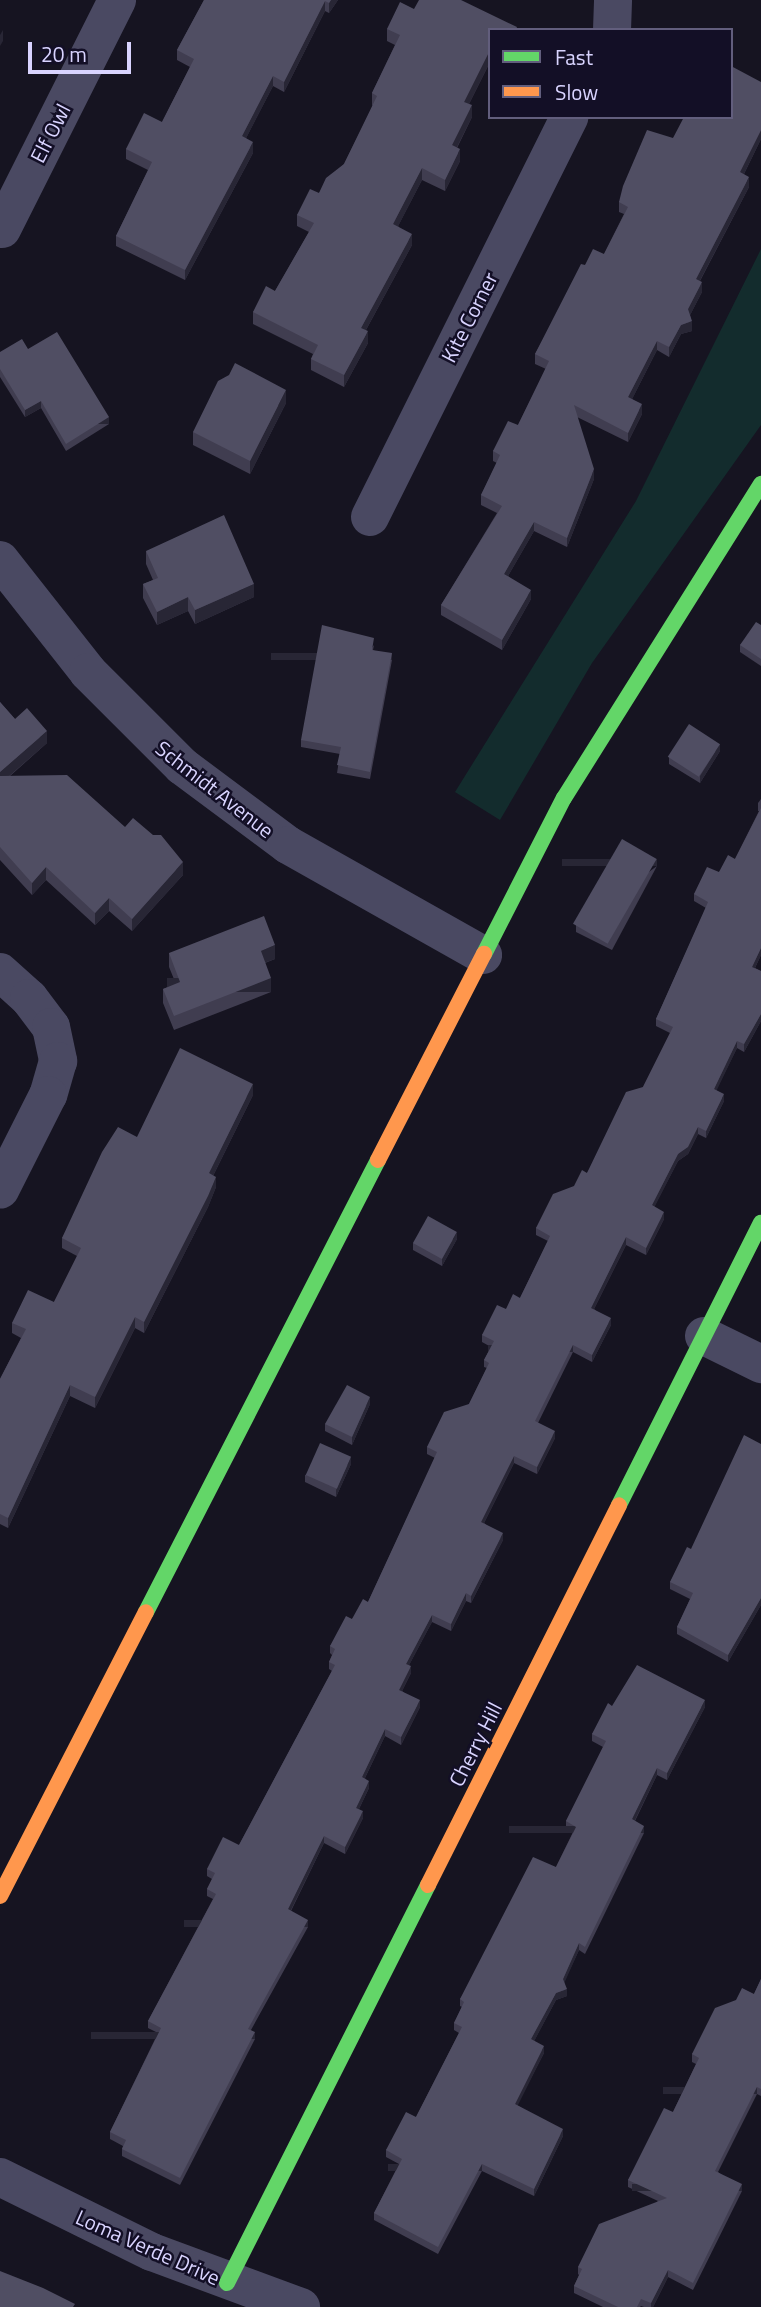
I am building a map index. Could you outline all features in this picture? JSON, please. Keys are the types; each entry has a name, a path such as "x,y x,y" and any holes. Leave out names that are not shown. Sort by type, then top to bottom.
{"main road":[{"path":"0,1896 564,798 667,628 761,484"},
{"name":"Cherry Hill","path":"228,2283 761,1223"}],"street":[{"name":"Elf Owl","path":"2,229 117,0"},
{"path":"612,28 613,0"},
{"name":"Kite Corner","path":"370,517 568,119"},
{"name":"Schmidt Avenue","path":"0,560 88,672 191,773 288,845 483,955"},
{"path":"0,972 29,998 51,1027 58,1061 48,1095 0,1190"},
{"path":"704,1336 761,1364"},
{"name":"Loma Verde Drive","path":"0,2178 152,2252 228,2283 301,2307"}],"green space":[{"path":"761,249 761,425 592,663 500,820 455,792 636,501"}],"building":[{"path":"204,0 331,0 329,3 325,1 284,82 273,76 242,136 253,142 185,270 116,236 152,162 126,149 144,113 162,122 194,59 177,50"},
{"path":"419,0 461,0 517,27 488,28 488,54 464,102 472,105 452,145 460,149 445,180 422,168 393,224 412,234 361,328 368,331 344,375 311,359 318,345 253,312 266,286 275,291 314,223 297,215 310,189 319,193 326,178 344,164 377,96 372,93 400,35 387,29 400,2 414,9"},
{"path":"733,67 761,82 761,130 740,172 749,177 696,279 702,282 688,309 692,321 681,325 669,347 657,341 628,397 642,404 628,433 574,405 594,469 567,538 534,522 504,574 531,590 502,640 441,605 502,506 481,495 500,455 493,451 508,421 518,425 549,361 535,354 581,264 585,265 593,249 604,254 628,207 619,202 647,130 673,138 683,119 733,119"},
{"path":"57,332 109,417 66,444 41,401 25,410 0,369 0,352 22,339 28,349"},
{"path":"235,363 286,390 250,461 193,432 218,381 229,375"},
{"path":"224,515 254,584 195,610 188,597 157,612 143,584 158,578 146,551"},
{"path":"756,622 761,625 761,659 740,645"},
{"path":"322,625 374,638 372,650 392,653 370,772 337,765 341,747 301,740"},
{"path":"0,702 15,719 27,708 47,731 0,772"},
{"path":"689,724 720,744 699,777 668,757"},
{"path":"67,775 125,827 133,818 153,835 161,835 183,862 132,919 109,898 95,913 46,867 32,883 0,847 0,776"},
{"path":"761,808 761,948 752,967 761,971 761,1014 744,1044 737,1041 714,1089 724,1094 706,1131 698,1127 688,1147 678,1154 652,1205 664,1212 646,1248 626,1237 591,1308 611,1318 592,1355 573,1345 535,1421 555,1431 537,1467 514,1456 481,1522 503,1533 471,1596 466,1593 451,1624 432,1615 406,1664 411,1666 399,1690 420,1700 401,1737 385,1729 362,1777 369,1781 356,1808 363,1811 345,1847 324,1836 288,1909 308,1920 248,2029 255,2032 180,2178 122,2149 126,2140 110,2132 161,2028 148,2021 216,1894 207,1889 215,1873 207,1869 223,1837 239,1845 335,1665 329,1662 335,1649 330,1646 346,1616 352,1619 363,1599 368,1602 437,1452 427,1447 444,1412 469,1404 489,1363 484,1360 494,1341 482,1335 497,1305 506,1309 513,1294 520,1298 550,1236 536,1228 553,1194 574,1186 582,1170 587,1173 626,1092 643,1087 673,1027 656,1019 708,902 694,894 707,867 719,872 728,855 735,859"},
{"path":"622,839 657,859 608,944 573,924"},
{"path":"264,916 275,945 261,951 271,978 174,1016 163,989 180,982 169,953"},
{"path":"180,1048 253,1084 209,1173 216,1177 208,1196 144,1322 135,1317 95,1397 70,1385 8,1518 0,1514 0,1379 26,1329 12,1323 28,1290 54,1302 81,1248 62,1238 102,1152 118,1127 137,1137"},
{"path":"428,1216 457,1232 442,1259 413,1243"},
{"path":"347,1385 370,1397 352,1437 325,1424"},
{"path":"744,1435 761,1444 761,1598 728,1655 677,1627 693,1593 670,1582 687,1547 691,1549"},
{"path":"320,1443 351,1457 337,1489 306,1475"},
{"path":"637,1665 705,1700 667,1773 657,1768 632,1819 644,1826 585,1947 579,1943 563,1979 567,1989 556,1993 531,2039 544,2046 515,2104 563,2129 534,2189 482,2164 438,2247 374,2213 402,2159 386,2150 406,2112 416,2117 462,2027 454,2023 464,2002 460,1999 533,1857 556,1867 576,1827 566,1821 606,1741 592,1734 608,1703 612,1706"},
{"path":"761,1979 761,2089 757,2087 715,2171 742,2184 693,2283 668,2270 651,2303 641,2299 637,2307 618,2307 574,2286 582,2269 578,2267 599,2224 667,2198 628,2180 664,2108 673,2112 699,2058 692,2054 715,2008 736,2000 742,1988 754,1994"},
{"path":"0,2271 75,2304 73,2307 0,2307"}],"traffic: fast":[{"path":"484,954 564,798 761,484"},
{"path":"146,1612 378,1160"},
{"path":"619,1505 761,1223"},
{"path":"227,2283 428,1885"}],"traffic: slow":[{"path":"378,1160 484,954"},
{"path":"428,1885 619,1505"},
{"path":"0,1896 146,1612"}]}
